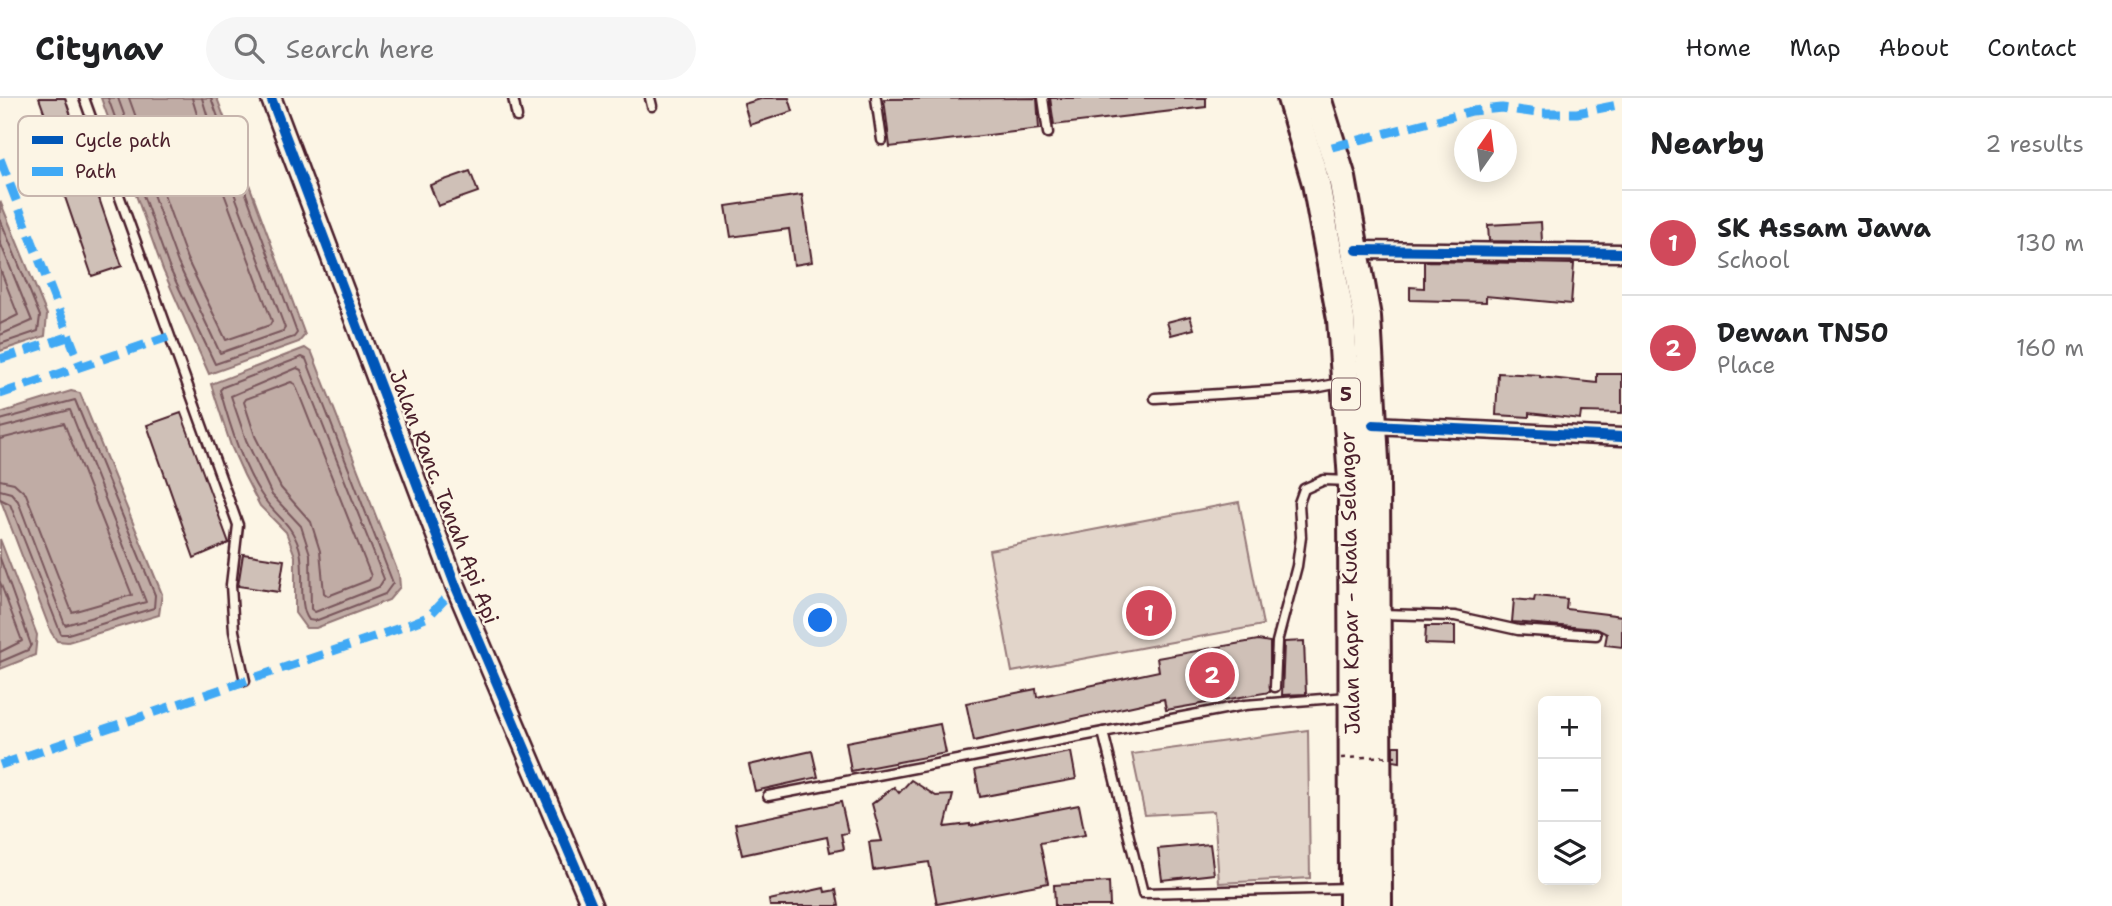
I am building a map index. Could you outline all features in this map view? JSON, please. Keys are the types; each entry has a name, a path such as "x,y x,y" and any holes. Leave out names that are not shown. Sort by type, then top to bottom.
{"highway":[{"name":"Jalan Kapar - Kuala Selangor","path":"1291,98 1316,183 1342,319 1365,696 1366,897"},
{"name":"Jalan Kapar - Kuala Selangor","path":"1317,98 1342,178 1367,317 1373,425 1377,614 1365,696"}],"street":[{"name":"Jalan Ranc. Tanah Api Api","path":"271,98 456,587 592,906"},
{"path":"1357,250 1622,253"},
{"path":"1373,425 1622,437"}],"lane":[{"path":"84,98 90,116"},
{"path":"513,98 517,117"},
{"path":"876,98 882,140"},
{"path":"1043,98 1048,133"},
{"path":"119,196 238,525 231,585 233,631 245,681"},
{"path":"1155,398 1315,388 1346,382"},
{"path":"1275,687 1277,642 1297,566 1301,537 1299,503 1304,489 1324,480 1352,481"},
{"path":"1377,614 1438,614 1518,630 1596,635"},
{"path":"768,796 1245,705 1365,696"},
{"path":"1104,732 1143,893 1366,897"}],"path":[{"path":"1341,758 1398,756"}],"shaded area":[{"path":"1239,502 1263,625 1012,672 989,550"},
{"path":"1308,730 1310,878 1219,883 1214,811 1145,815 1132,754"}],"water":[{"path":"101,98 217,98 224,116 107,116"},
{"path":"248,181 305,335 299,342 209,374 163,270 136,196 248,196"},
{"path":"0,201 47,315 45,336 0,351"},
{"path":"305,348 312,353 399,575 400,587 389,600 316,628 306,628 295,613 295,556 286,532 260,506 244,475 231,446 211,384"},
{"path":"71,391 80,393 162,594 159,615 68,642 57,641 51,632 0,498 0,413"},
{"path":"0,539 37,635 35,655 0,669"}],"building":[{"path":"39,98 65,98 71,116 45,116"},
{"path":"764,98 789,98 793,111 750,125 744,104"},
{"path":"1037,98 1039,129 890,147 884,99"},
{"path":"1050,98 1206,98 1206,107 1054,125"},
{"path":"470,171 478,192 438,206 430,185"},
{"path":"802,195 812,262 794,265 789,229 731,237 726,206"},
{"path":"65,196 98,196 122,266 92,276"},
{"path":"1541,222 1542,242 1489,241 1488,225"},
{"path":"1424,261 1574,264 1571,304 1486,296 1486,302 1410,300 1410,287 1424,288"},
{"path":"1190,316 1194,329 1171,335 1167,322"},
{"path":"1498,373 1540,375 1597,383 1597,374 1622,374 1622,413 1581,412 1580,419 1529,413 1529,417 1496,415"},
{"path":"181,413 229,543 194,558 147,425"},
{"path":"243,554 284,560 279,592 238,586"},
{"path":"1535,596 1567,599 1566,609 1622,616 1622,647 1605,645 1607,634 1597,629 1512,622 1514,599 1534,601"},
{"path":"1426,626 1455,626 1455,645 1425,644"},
{"path":"1258,640 1270,642 1270,692 1166,710 1164,699 974,741 966,703 1036,689 1037,697 1159,671 1157,658"},
{"path":"1304,641 1306,694 1282,695 1284,642"},
{"path":"940,724 946,753 851,771 846,742"},
{"path":"1393,746 1400,746 1400,762 1393,761"},
{"path":"812,751 818,777 755,791 749,765"},
{"path":"1071,752 1076,779 980,797 975,770"},
{"path":"911,780 936,796 953,795 945,827 970,826 1079,805 1085,835 1040,843 1048,883 937,904 929,862 873,870 869,842 882,841 872,804 894,787 899,793"},
{"path":"841,802 848,833 841,834 844,849 830,852 827,837 742,855 735,824"},
{"path":"1210,844 1214,874 1162,880 1158,849"},
{"path":"1109,882 1110,906 1055,906 1054,885"},
{"path":"824,888 825,892 836,890 839,906 770,906 769,900"}],"marked path":[{"path":"1332,147 1472,111 1502,108 1537,113 1577,113 1622,104"},
{"path":"0,159 81,367"},
{"path":"0,359 71,336"},
{"path":"0,394 168,337"},
{"path":"0,765 400,628 428,617 456,587"}],"cycle path":[{"path":"271,98 456,587 592,906"},
{"path":"1357,250 1622,253"},
{"path":"1373,425 1622,437"}],"place":[{"name":"SK Assam Jawa","path":"1149,613"},
{"name":"Dewan TN50","path":"1212,675"}]}
